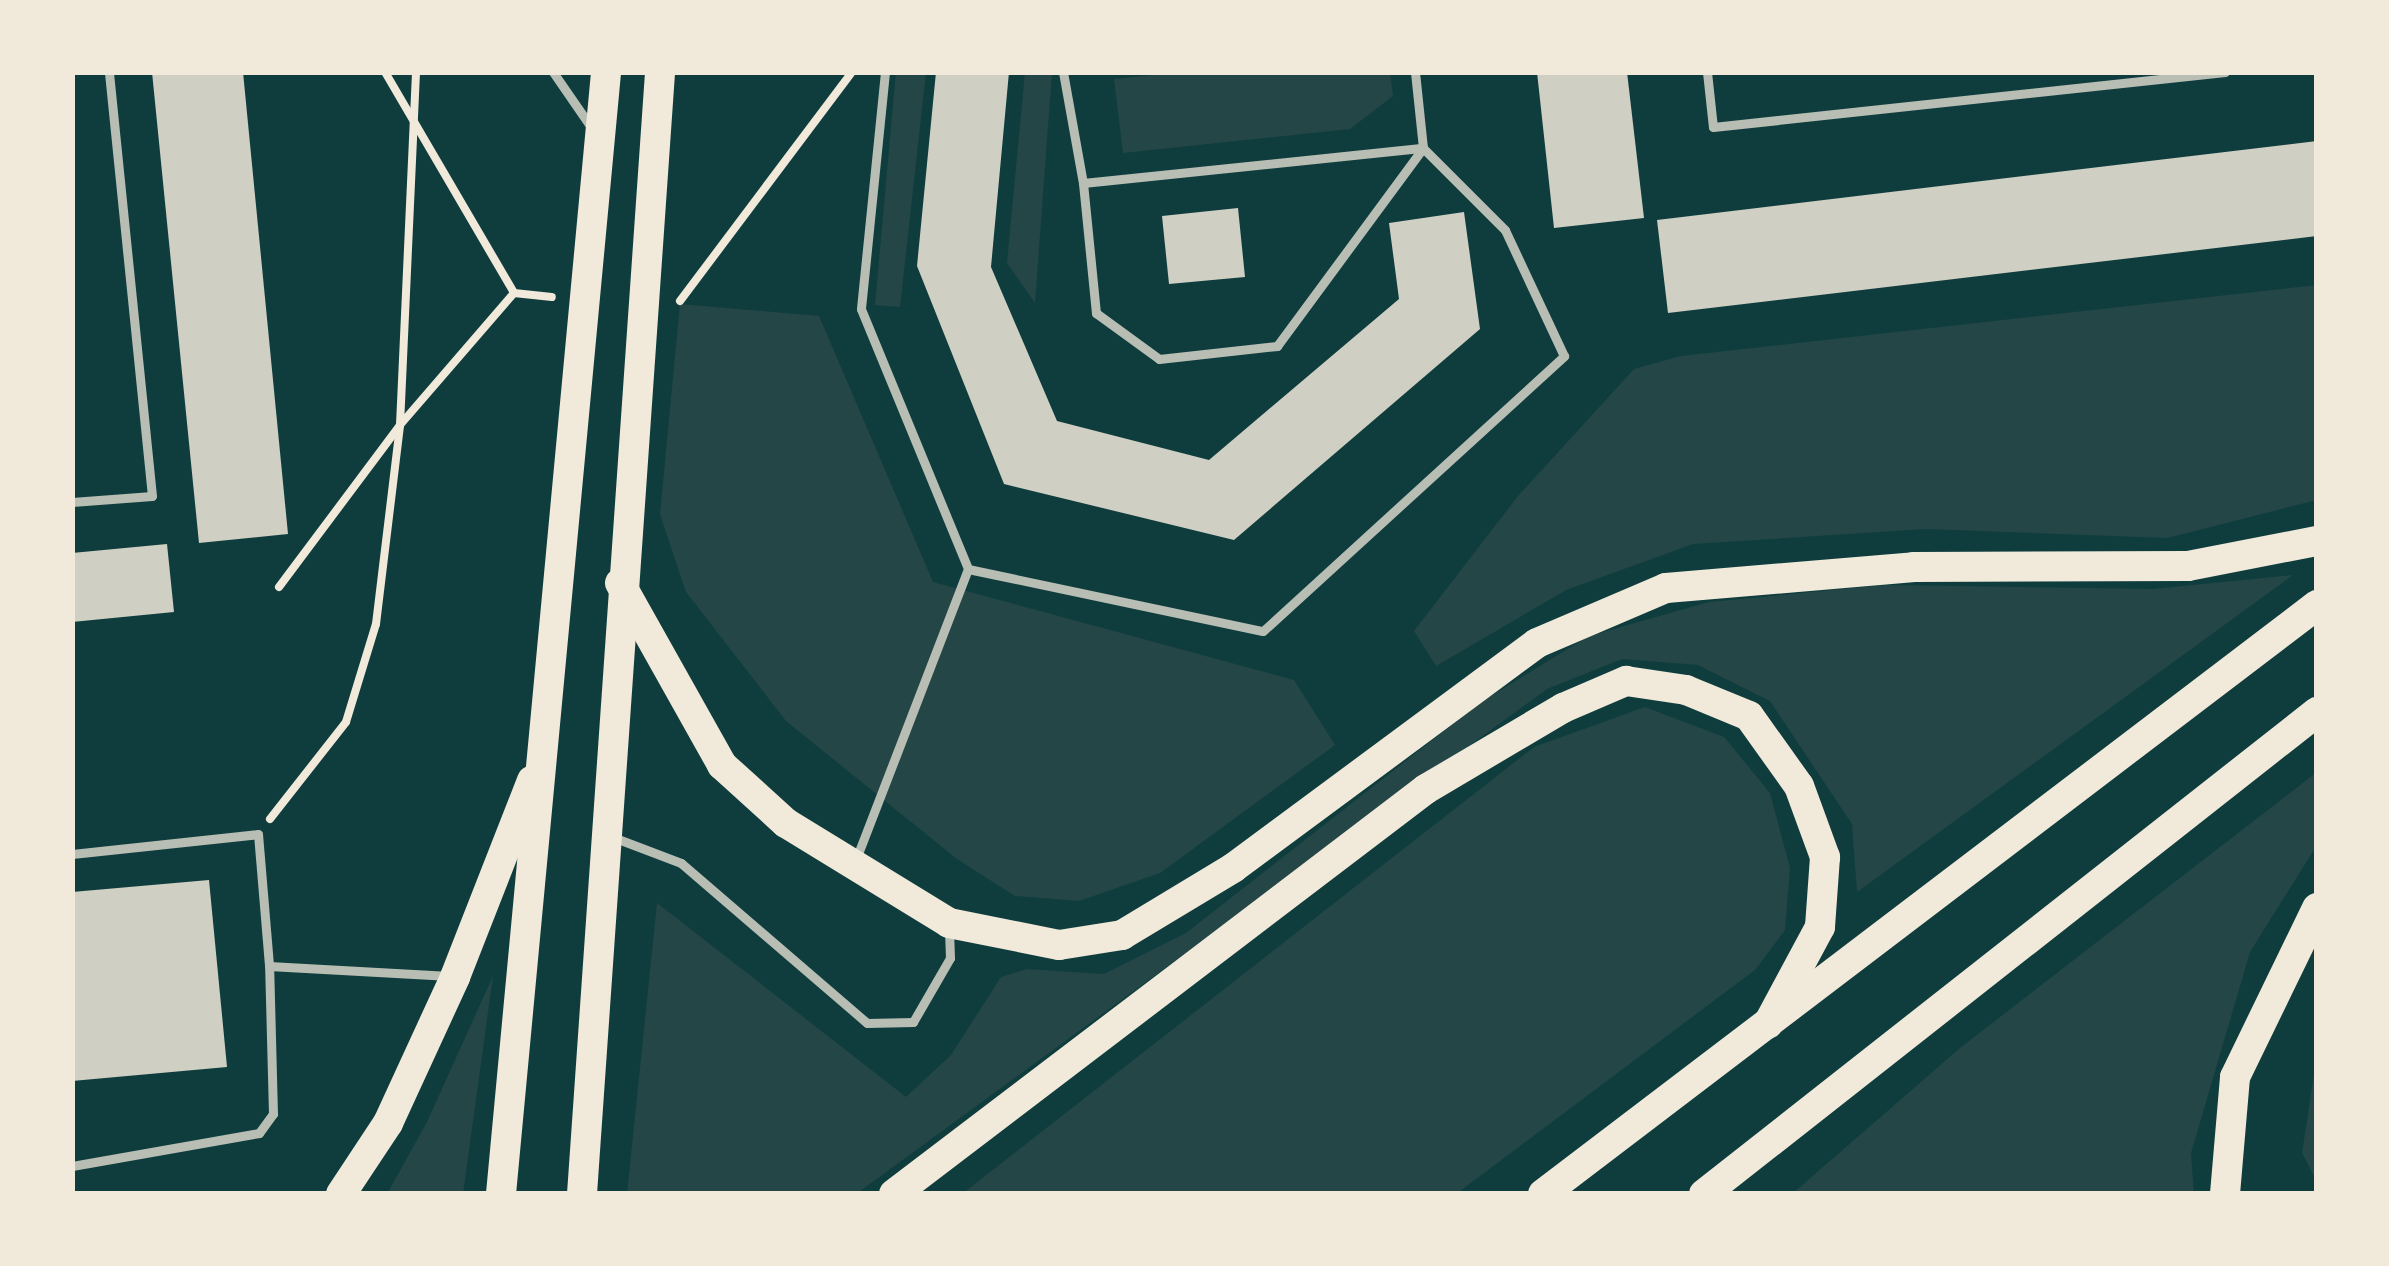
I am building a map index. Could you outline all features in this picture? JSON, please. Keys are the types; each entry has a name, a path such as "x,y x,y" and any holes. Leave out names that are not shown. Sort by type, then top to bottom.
{"main road":[{"path":"501,1194 606,72"},
{"path":"582,1194 610,836 620,583 660,72"},
{"path":"620,583 722,765 852,869 950,923 1059,945 1122,935 1233,868 1537,644 1666,588 1914,567 2188,566 2317,541"},
{"path":"1543,1194 2317,604"},
{"path":"894,1194 1426,789 1563,708 1626,681 1686,689 1749,716 1799,786 1825,857 1820,927 1768,1024"},
{"path":"1703,1194 2317,712"},
{"path":"341,1194 388,1123 455,977 544,747"},
{"path":"2225,1194 2235,1077 2317,908"}],"lane":[{"path":"72,502 152,496 110,72"},
{"path":"554,72 601,140"},
{"path":"852,869 968,569 861,309 885,72"},
{"path":"1063,72 1083,183 1096,313 1159,359 1277,346 1424,148"},
{"path":"968,569 1263,631 1564,356 1505,230 1424,148 1415,72"},
{"path":"1707,72 1713,127 2225,72"},
{"path":"2104,72 2106,85"},
{"path":"1083,183 1424,148"},
{"path":"72,854 258,834 269,966 273,1114 259,1133 239,1143 72,1166"},
{"path":"610,836 681,863 867,1023 913,1022 950,958 950,923"},
{"path":"269,966 455,977"}],"path":[{"path":"385,72 514,293"},
{"path":"258,834 346,722 376,624 400,425 416,72"},
{"path":"662,304 678,304 852,72"},
{"path":"514,293 554,297"},
{"path":"279,587 400,425 514,293"}],"shaded area":[{"path":"896,72 926,72 900,307 875,305"},
{"path":"1025,72 1052,72 1035,303 1007,263"},
{"path":"1183,72 1390,72 1393,96 1350,129 1123,153 1114,79"},
{"path":"2317,285 2317,500 2167,538 1926,529 1693,544 1566,590 1436,666 1414,631 1518,496 1634,369 1681,356"},
{"path":"680,304 819,316 933,582 1294,680 1335,745 1160,873 1079,901 1015,896 957,859 786,721 686,592 660,514"},
{"path":"2293,575 1857,892 1852,824 1770,701 1698,665 1622,659 1547,689 856,1194 627,1194 657,903 906,1097 951,1055 1001,977 1027,969 1104,974 1186,933 1481,702 1589,636 1709,602 1885,585 2153,589"},
{"path":"1645,707 1724,737 1770,793 1790,868 1785,930 1755,970 1456,1194 962,1194 1534,747"},
{"path":"2317,772 2317,845 2250,952 2191,1153 2194,1194 1792,1194 1960,1048"},
{"path":"493,976 463,1194 387,1194 427,1122"},
{"path":"2317,1054 2317,1182 2302,1153"}],"building":[{"path":"152,72 243,72 288,534 199,543"},
{"path":"936,72 1009,72 991,267 1057,421 1209,460 1399,299 1389,223 1464,212 1480,329 1234,540 1004,484 917,266"},
{"path":"1537,72 1627,72 1644,218 1554,228"},
{"path":"2317,141 2317,236 1668,313 1657,220"},
{"path":"1238,208 1245,277 1169,284 1162,216"},
{"path":"167,544 174,612 72,622 72,553"},
{"path":"209,880 227,1067 72,1081 72,892"}]}
